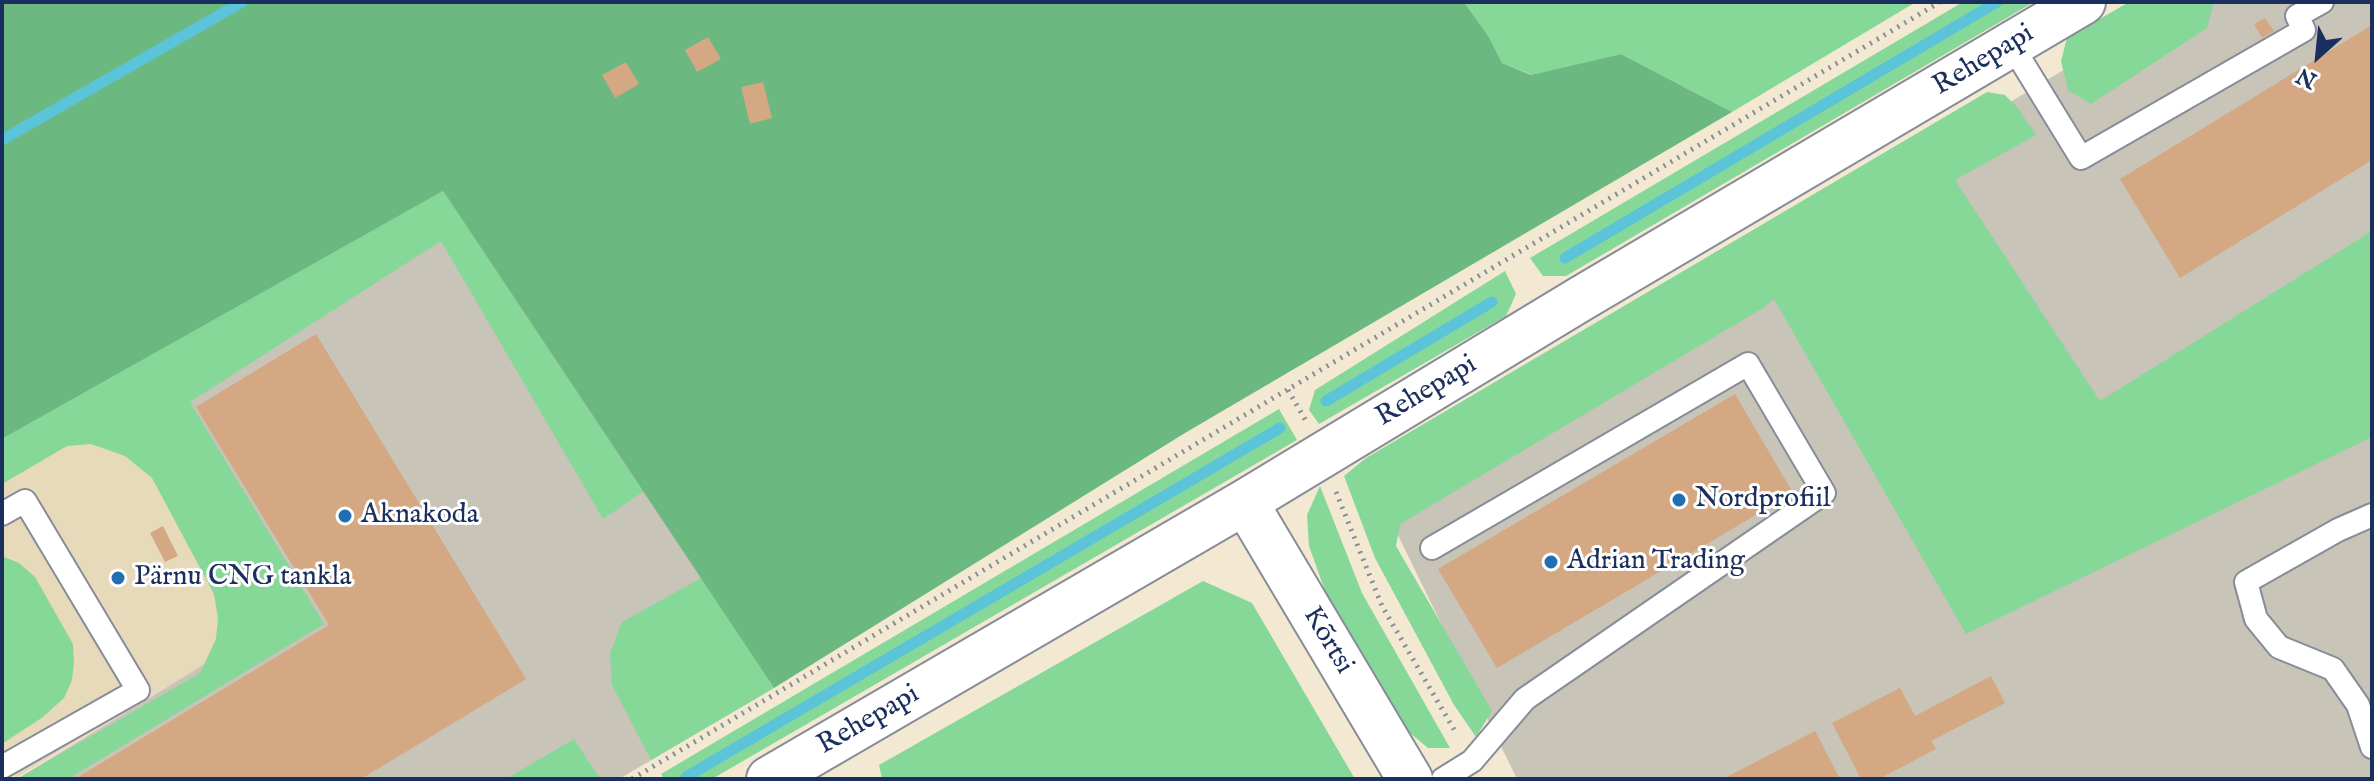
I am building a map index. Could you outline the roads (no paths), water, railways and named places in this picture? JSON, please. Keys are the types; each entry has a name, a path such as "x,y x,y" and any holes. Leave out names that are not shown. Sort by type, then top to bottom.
{"street":[{"name":"Rehepapi","path":"769,779 1245,502 1582,298 2083,2"},
{"name":"Kõrtsi","path":"1245,502 1410,779"}],"lane":[{"path":"2011,44 2081,158 2304,30 2297,16 2322,2"},
{"path":"1432,548 1748,364 1824,493 1525,699 1472,761 1443,779"},
{"path":"2,514 25,501 138,690 2,767"},
{"path":"2372,515 2338,530 2246,582 2256,619 2279,647 2333,669 2358,705 2372,747"}],"waterway":[{"path":"2,140 242,2"},
{"path":"1565,258 1997,2"},
{"path":"1326,401 1492,302"},
{"path":"686,777 1280,428"}],"place":[{"name":"Nordprofiil","path":"1679,500"},
{"name":"Aknakoda","path":"345,516"},
{"name":"Adrian Trading","path":"1551,562"},
{"name":"Pärnu CNG tankla","path":"118,578"}]}
